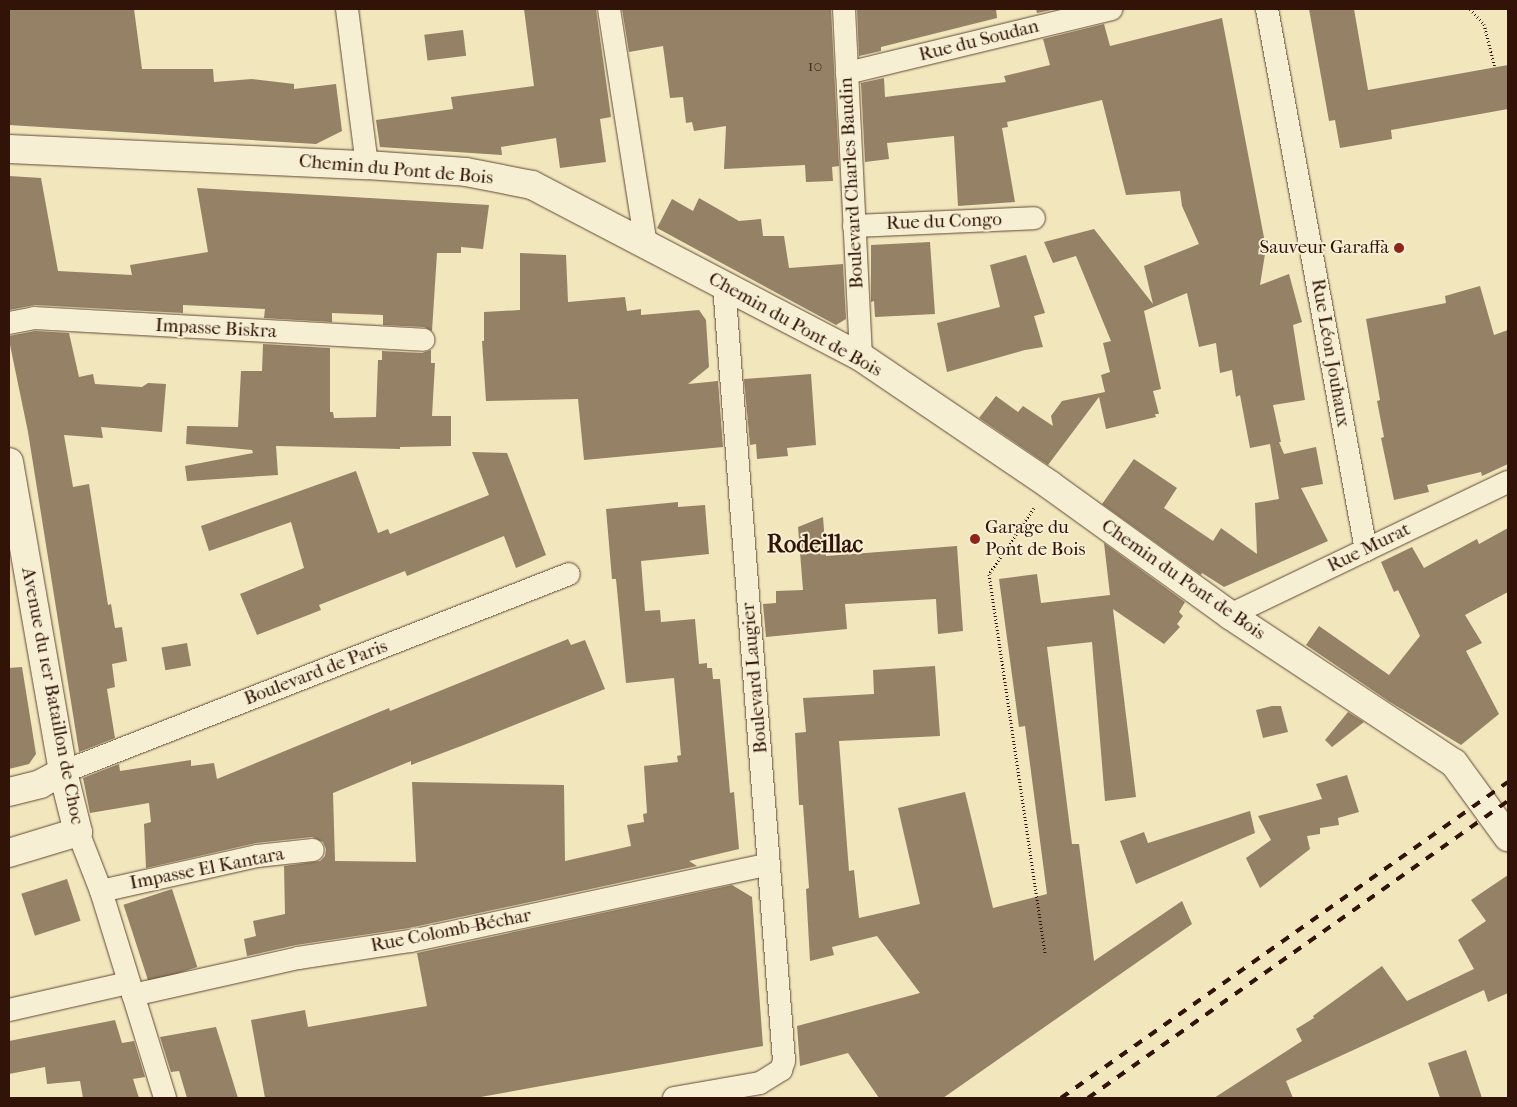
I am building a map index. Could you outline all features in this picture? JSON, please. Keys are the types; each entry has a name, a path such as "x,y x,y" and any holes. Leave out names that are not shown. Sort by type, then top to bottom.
{"street":[{"path":"347,9 367,165"},
{"path":"609,9 646,245"},
{"name":"Boulevard Charles Baudin","path":"844,9 861,357"},
{"name":"Rue du Soudan","path":"847,73 1111,9"},
{"name":"Rue Léon Jouhaux","path":"1267,9 1366,550"},
{"name":"Chemin du Pont de Bois","path":"9,149 367,165 466,172 532,185 861,357 1050,485 1230,615 1454,763 1508,837"},
{"name":"Rue du Congo","path":"854,226 1034,218"},
{"name":"Boulevard Laugier","path":"674,1098 760,1083 781,1070 784,1060 724,286"},
{"name":"Impasse Biskra","path":"9,323 34,318 423,340"},
{"name":"Avenue du 1er Bataillon de Choc","path":"9,462 63,772 78,832 101,891 165,1098"},
{"name":"Rue Murat","path":"1230,615 1508,482"},
{"name":"Boulevard de Paris","path":"63,772 569,574"},
{"path":"9,792 40,784 63,772"},
{"path":"9,854 78,832"},
{"name":"Impasse El Kantara","path":"101,891 257,856 313,850"},
{"name":"Rue Colomb-Béchar","path":"9,1010 298,958 411,941 769,864"}],"path":[{"path":"1470,9 1484,24 1495,68"},
{"path":"1045,954 989,574 1050,485"}],"building":[{"path":"9,9 134,9 142,69 213,69 214,82 252,79 294,84 294,89 336,84 342,131 316,144 9,125"},
{"path":"524,9 596,9 611,117 600,119 606,162 560,168 556,138 501,147 502,155 380,147 376,120 453,109 451,97 534,86"},
{"path":"622,9 831,9 839,166 832,167 833,181 806,182 805,165 724,169 726,126 694,131 692,122 686,123 683,97 670,98 663,46 629,52"},
{"path":"857,9 996,9 997,18 881,47 881,51 859,56"},
{"path":"1036,9 1056,9 1037,13"},
{"path":"1309,9 1354,9 1368,90 1508,65 1508,109 1391,130 1392,139 1340,148 1335,120 1329,121"},
{"path":"1222,18 1266,248 1260,285 1289,274 1302,322 1293,325 1305,400 1273,405 1281,442 1279,442 1284,454 1316,447 1323,484 1301,488 1328,541 1224,587 1202,573 1201,575 1102,504 1134,459 1177,488 1164,508 1213,541 1221,528 1257,554 1255,503 1279,499 1270,444 1250,448 1240,395 1236,397 1232,370 1220,373 1216,343 1199,347 1187,293 1144,311 1161,389 1153,391 1159,414 1155,414 1156,417 1106,429 1099,397 1048,465 979,418 996,396 1018,412 1023,406 1053,426 1051,416 1062,401 1105,392 1101,375 1110,372 1103,343 1111,341 1076,256 1053,263 1044,242 1094,229 1153,304 1144,266 1199,244 1182,206 1180,191 1126,195 1102,100 1007,122 1008,127 1002,128 1015,202 958,206 954,136 887,143 889,159 865,162 861,83 884,78 885,97 1006,82 1004,76 1050,65 1043,39 1104,24 1110,46"},
{"path":"463,30 466,56 427,61 424,35"},
{"path":"9,176 41,178 58,271 132,275 130,265 208,252 197,188 489,205 483,249 461,247 461,253 437,253 432,331 424,327 383,325 383,315 332,313 332,322 264,318 265,309 183,305 183,313 35,305 9,310"},
{"path":"699,198 739,221 761,219 763,236 784,236 789,268 843,264 846,319 836,325 657,228 672,199 693,211"},
{"path":"930,242 935,314 875,317 874,301 871,302 871,245"},
{"path":"520,253 566,255 568,302 625,297 627,311 641,309 641,315 699,310 706,320 709,367 688,384 718,381 723,447 584,460 578,399 486,401 482,341 484,341 484,312 520,310"},
{"path":"1026,255 1045,313 1034,316 1043,347 1025,350 947,372 937,323 1000,307 990,265"},
{"path":"1480,286 1494,335 1508,330 1508,464 1482,476 1481,472 1427,485 1429,492 1394,500 1381,438 1384,437 1377,401 1380,400 1366,319 1446,303 1445,296"},
{"path":"35,331 69,333 79,377 93,374 95,384 142,387 148,383 166,384 162,432 101,427 103,438 64,435 73,487 89,484 108,605 111,604 115,628 122,627 127,661 112,664 115,687 107,689 115,738 79,752 28,432 9,340 9,336"},
{"path":"263,344 330,348 330,412 333,412 334,418 376,417 378,360 382,360 382,351 422,353 431,350 431,363 435,363 432,416 451,416 451,446 400,447 400,449 276,446 278,475 187,481 185,466 253,453 252,450 186,444 187,426 238,427 241,371 262,371"},
{"path":"811,374 816,445 787,448 788,456 757,459 756,444 750,445 744,379"},
{"path":"472,452 507,453 546,555 516,568 504,536 407,576 405,571 319,605 321,610 257,635 240,594 304,568 291,522 209,551 201,526 356,471 378,533 388,529 390,534 489,495"},
{"path":"678,502 678,507 705,505 709,554 641,561 645,611 660,610 661,622 695,619 699,664 707,663 707,668 712,668 713,679 720,679 730,793 734,792 739,849 689,861 697,866 409,928 296,945 247,956 244,939 256,936 253,921 285,914 284,866 320,861 325,856 326,849 323,842 312,837 256,843 146,868 144,824 151,822 149,803 90,813 83,778 119,764 120,771 191,760 191,766 214,763 217,779 389,708 390,711 568,639 571,645 585,640 605,689 411,765 411,761 333,793 335,861 416,862 412,782 564,785 565,861 631,846 627,825 644,822 643,814 647,813 644,766 678,762 677,756 681,755 674,678 626,683 616,579 612,579 606,509"},
{"path":"823,517 826,556 957,546 963,631 938,634 936,599 845,604 847,629 766,637 763,604 776,603 776,591 803,590 798,527"},
{"path":"1508,528 1508,592 1465,615 1482,643 1466,651 1499,714 1461,745 1390,702 1306,645 1319,626 1389,675 1420,636 1398,590 1394,592 1381,562 1412,547 1424,568 1477,539 1479,544"},
{"path":"1104,543 1185,602 1179,612 1183,616 1177,624 1180,627 1164,644 1113,609 1136,797 1105,801 1092,642 1047,647 1072,844 1079,844 1094,961 1182,901 1192,924 943,1098 879,1098 848,1053 800,1066 797,1026 920,993 877,936 832,947 834,955 810,961 806,889 809,888 803,805 799,805 795,733 806,732 803,698 874,694 873,670 935,666 940,736 839,741 849,871 854,870 859,918 920,904 898,808 965,792 993,908 1047,894 1025,726 1019,727 999,579 1037,574 1041,603 1110,595"},
{"path":"187,643 191,666 165,670 161,648"},
{"path":"22,667 36,754 29,764 9,769 9,668"},
{"path":"1281,706 1288,732 1263,738 1256,710"},
{"path":"1348,712 1364,722 1332,747 1325,740"},
{"path":"1347,775 1359,812 1338,818 1339,825 1320,828 1320,834 1307,836 1310,849 1260,888 1246,858 1271,840 1258,816 1322,799 1316,784"},
{"path":"1250,811 1255,833 1136,884 1120,841 1144,832 1148,843"},
{"path":"1508,875 1508,993 1488,1002 1484,990 1286,1081 1293,1098 1214,1098 1302,1041 1296,1029 1314,1018 1313,1016 1382,966 1407,1001 1474,969 1458,940 1486,921 1471,900"},
{"path":"67,879 81,921 35,936 21,894"},
{"path":"732,885 752,897 763,1046 475,1098 265,1098 251,1020 305,1010 308,1027 427,1006 417,953"},
{"path":"172,889 197,967 149,983 123,905"},
{"path":"115,1020 122,1043 134,1041 145,1077 133,1079 139,1098 83,1098 80,1081 47,1084 45,1067 9,1074 9,1041"},
{"path":"216,1027 238,1098 187,1098 179,1071 171,1072 160,1037"},
{"path":"1466,1050 1482,1098 1440,1098 1428,1063"}],"railway":[{"path":"1061,1098 1508,782"},
{"path":"1088,1098 1508,801"}],"place":[{"name":"Sauveur Garaffa","path":"1399,248"},
{"name":"Garage du Pont de Bois","path":"975,539"}],"district":[{"name":"Rodeillac","path":"815,545"}]}
